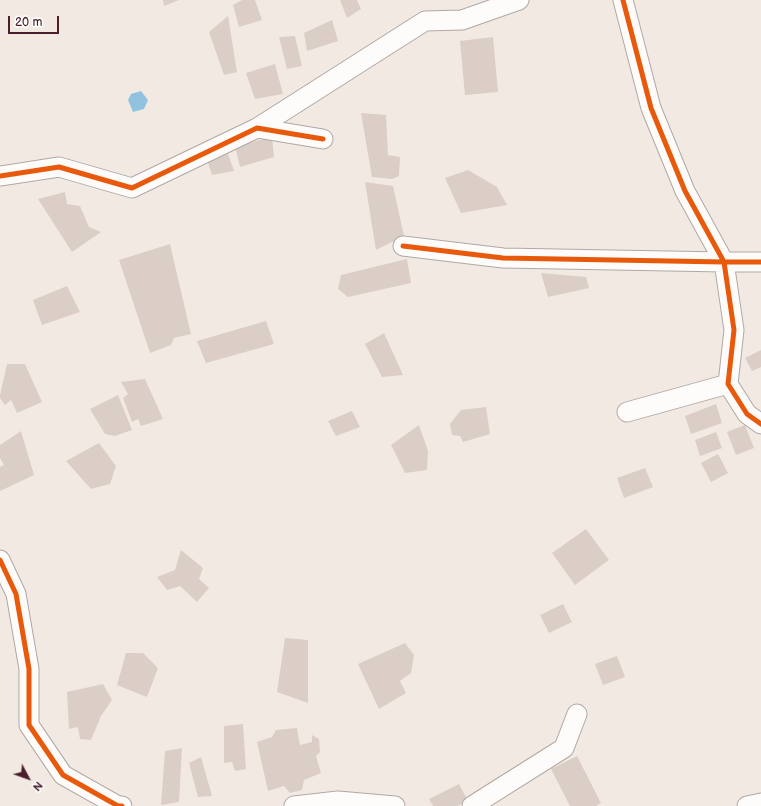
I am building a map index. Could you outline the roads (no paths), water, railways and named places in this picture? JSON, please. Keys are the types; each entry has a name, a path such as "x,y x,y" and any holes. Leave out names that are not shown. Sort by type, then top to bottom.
{"street":[{"path":"0,176 59,167 132,188 257,128 425,21 462,20 519,0"},
{"path":"623,0 651,108 685,191 724,262 734,330 728,384 747,414 761,424"},
{"path":"257,128 323,140"},
{"path":"403,246 503,258 761,262"},
{"path":"627,412 728,384"},
{"path":"0,560 16,594 18,602 29,669 28,725 63,775 118,806 122,806"},
{"path":"472,806 564,748 577,714"},
{"path":"294,806 338,801 395,806"},
{"path":"747,806 761,803"}],"water":[{"path":"141,91 148,100 144,109 133,112 128,100 131,94"}]}
